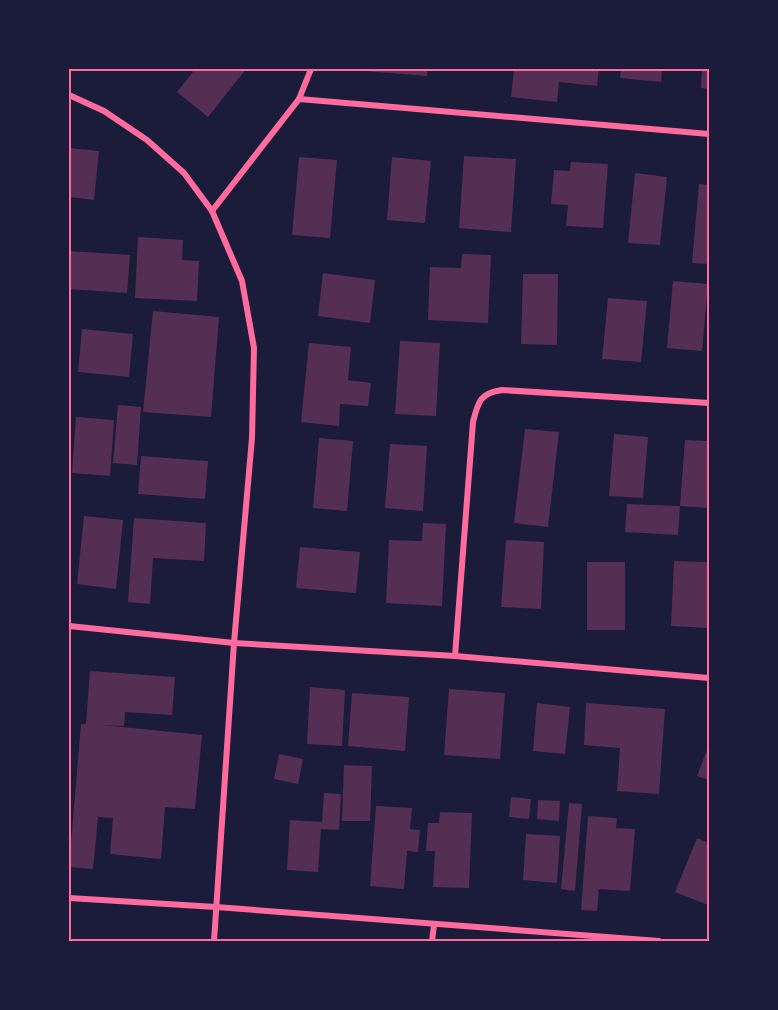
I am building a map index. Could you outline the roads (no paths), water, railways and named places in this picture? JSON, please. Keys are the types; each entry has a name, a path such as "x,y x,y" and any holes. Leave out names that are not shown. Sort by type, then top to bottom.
{"street":[{"path":"212,211 299,99 311,69"},
{"path":"69,95 105,111 147,140 184,173 212,211 242,281 254,348 252,438 234,643 214,941"},
{"path":"299,99 709,134"},
{"path":"455,656 473,422 482,397 490,392 502,390 709,403"},
{"path":"69,626 234,643 455,656 709,678"},
{"path":"69,898 658,941"},
{"path":"432,941 434,924"}]}
